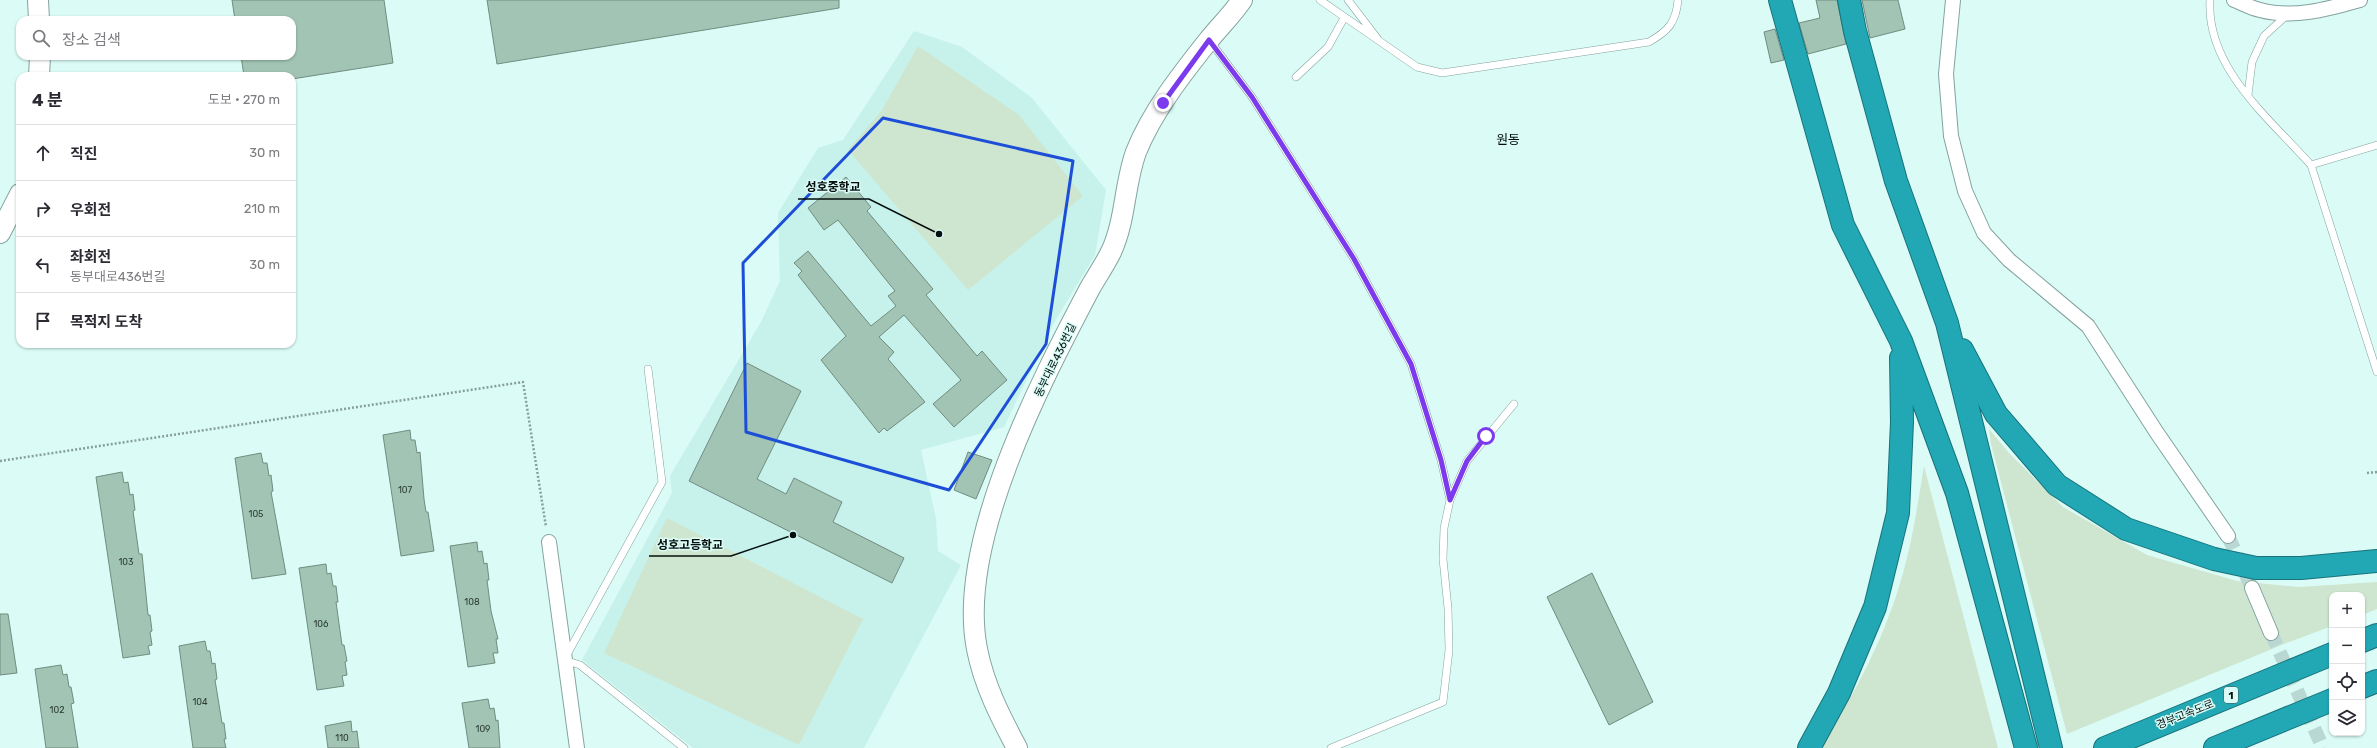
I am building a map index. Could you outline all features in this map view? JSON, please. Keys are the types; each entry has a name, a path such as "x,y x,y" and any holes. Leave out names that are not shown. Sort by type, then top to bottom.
{"highway":[{"path":"1780,0 1843,225 1901,341 1957,493 2026,748"},
{"path":"1849,0 1896,181 1947,323 2051,748"},
{"path":"1947,323 1996,414 2057,485 2126,529 2214,559 2254,578 2300,568 2377,561"},
{"path":"1809,748 1838,693 1875,607 1898,513 1902,422 1901,341"},
{"path":"2365,640 2377,635"},
{"name":"경부고속도로","path":"2105,748 2329,655"},
{"path":"2365,687 2377,681"},
{"path":"2215,748 2329,701"}],"street":[{"path":"38,0 39,16"},
{"name":"동부대로436번길","path":"1017,748 992,699 977,648 974,624 974,595 978,565 987,525 1014,450 1041,387 1118,236 1136,152 1163,103 1209,40 1242,0"},
{"path":"1953,0 1946,74 1951,136 1965,191 1984,233 2009,260 2088,326 2157,433 2228,536"},
{"path":"2234,0 2260,10 2289,13 2326,10 2360,0"},
{"path":"39,72 40,60"},
{"path":"0,233 16,202"},
{"path":"549,542 577,748"},
{"path":"2254,578 2271,633"}],"lane":[{"path":"1320,0 1417,67 1442,73 1649,42 1666,31 1677,13 1678,0"},
{"path":"1348,0 1381,43"},
{"path":"2210,0 2209,16 2218,50 2232,75 2311,165 2377,372"},
{"path":"2248,95 2252,62 2264,36 2289,13"},
{"path":"1296,77 1328,47 1344,18"},
{"path":"1209,40 1252,97 1354,259 1411,364 1441,460 1450,500"},
{"path":"2311,165 2377,145"},
{"path":"648,369 662,482 564,660 580,665 684,748"},
{"path":"1331,748 1443,702 1449,650 1444,536 1450,500 1467,461 1514,404"}],"path":[{"path":"0,461 523,382 549,542"},
{"path":"2367,473 2377,472"}],"highlighted area":[{"path":"883,118 1073,161 1046,344 949,490 746,432 743,263"}],"shaded area":[{"path":"914,31 962,47 1032,98 1106,190 1095,255 1054,323 1004,427 921,450 936,519 938,551 961,565 864,748 693,748 582,660 672,493 670,476 761,322 780,281 778,213 818,148 843,140"},
{"path":"918,46 1019,115 1083,196 968,290 848,150 882,110"},
{"path":"1989,429 2009,453 2063,507 2147,555 2237,581 2299,587 2377,582 2377,609 2365,614 2365,592 2329,592 2329,627 2284,644 2067,734 1991,444"},
{"path":"1924,466 1998,748 1819,748 1857,686 1888,619 1907,560"},
{"path":"667,518 863,619 799,745 604,653"}],"building":[{"path":"232,0 384,0 393,63 296,78 296,72 243,72 242,60 296,60 296,16 234,16"},
{"path":"487,0 839,0 839,8 497,64"},
{"path":"1816,0 1837,0 1846,44 1808,54 1799,23 1820,18"},
{"path":"1862,0 1898,0 1905,29 1870,38"},
{"path":"1775,29 1784,60 1771,63 1764,32"},
{"path":"846,177 871,207 867,211 933,289 926,295 977,356 982,351 1007,380 954,427 933,404 961,380 904,315 879,337 894,352 888,359 925,402 887,431 884,428 879,433 821,360 846,336 798,275 802,271 794,263 808,251 871,326 896,306 888,296 895,291 838,220 824,230 808,208"},
{"path":"747,363 801,391 757,479 786,494 794,478 842,502 833,522 904,558 892,583 689,481"},
{"path":"410,430 411,440 415,440 417,453 420,452 424,499 426,512 428,512 434,551 401,556 383,435"},
{"path":"968,452 992,460 976,499 954,490"},
{"path":"261,453 263,463 267,463 269,476 271,475 273,491 271,492 286,574 252,579 235,458"},
{"path":"122,472 124,483 128,482 130,495 133,494 135,510 133,511 139,554 142,554 148,615 150,615 152,631 150,632 152,645 148,646 150,654 123,658 96,477"},
{"path":"477,542 478,552 482,551 484,564 487,563 489,580 487,580 491,611 498,639 496,639 498,653 493,653 495,663 468,667 450,546"},
{"path":"326,564 327,574 331,573 333,586 336,586 338,602 336,602 342,645 344,645 347,661 345,662 347,675 342,676 344,686 317,690 299,568"},
{"path":"1592,573 1653,702 1609,725 1547,597"},
{"path":"0,614 8,614 17,673 0,675"},
{"path":"205,641 207,651 210,651 212,664 215,663 217,679 215,680 222,723 224,723 226,739 224,739 226,748 193,748 179,646"},
{"path":"61,665 63,675 67,674 69,687 71,687 74,703 71,704 78,748 46,748 35,669"},
{"path":"488,699 490,709 494,708 496,721 498,720 500,748 469,748 462,703"},
{"path":"351,721 352,732 357,731 359,748 328,748 325,726"}],"tunnel":[{"path":"2228,536 2252,588"},
{"path":"2271,633 2323,748"}],"place":[{"name":"성호중학교","path":"939,234"},
{"name":"성호고등학교","path":"793,535"}],"district":[{"name":"원동","path":"1508,139"}],"route":[{"path":"1163,103 1183,73 1209,40 1252,97 1354,259 1411,364 1441,460 1450,500 1467,461 1486,436"}]}
